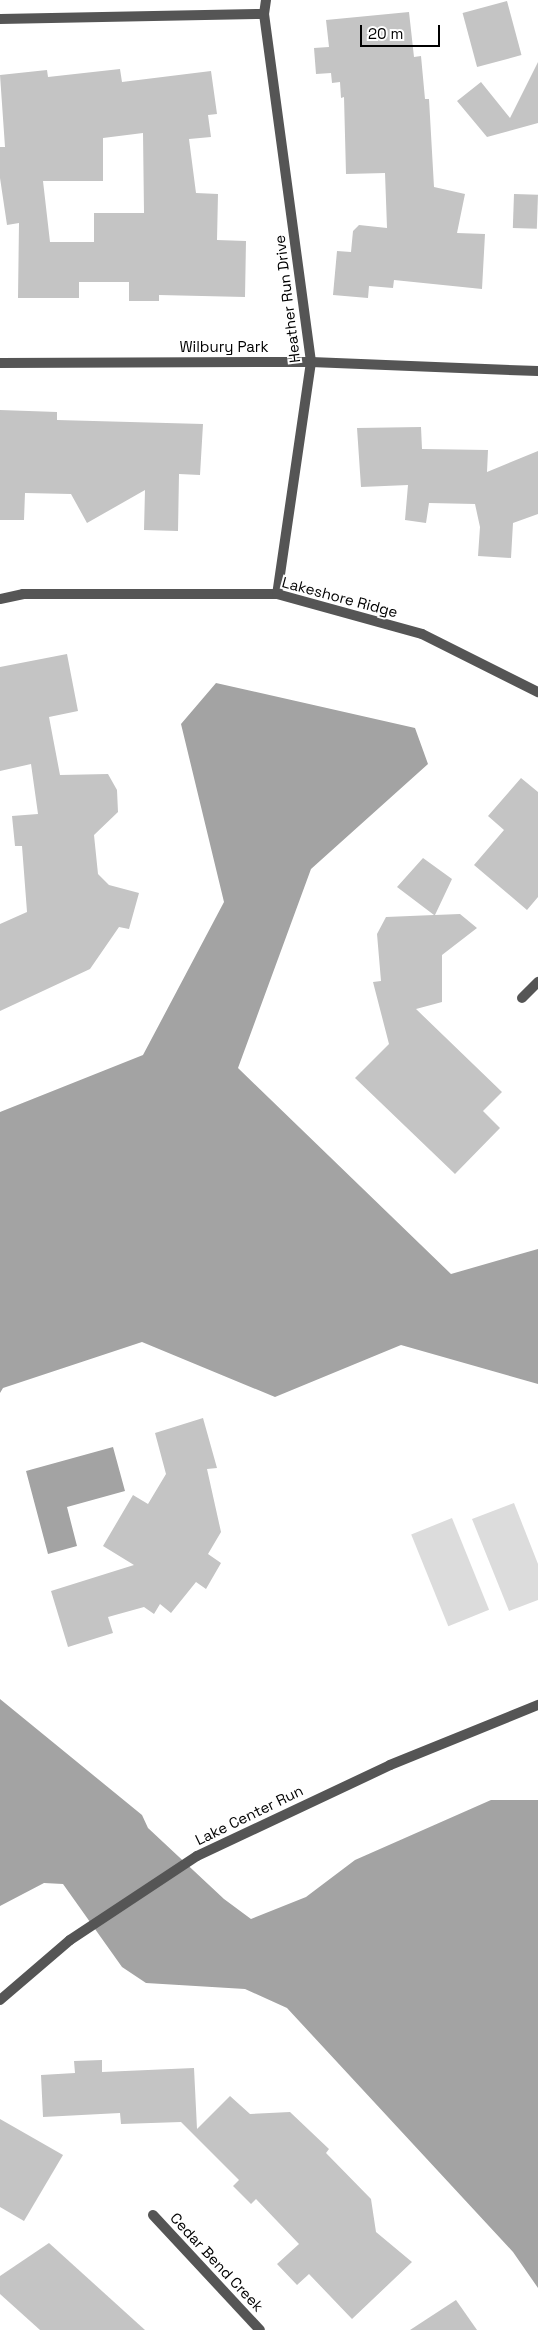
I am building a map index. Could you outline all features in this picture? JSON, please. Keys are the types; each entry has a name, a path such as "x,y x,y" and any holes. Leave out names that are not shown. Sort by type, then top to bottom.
{"street":[{"name":"Heather Run Drive","path":"266,0 264,14 312,362 277,594"},
{"path":"0,19 264,14"},
{"name":"Wilbury Park","path":"0,363 312,362 538,370"},
{"name":"Lakeshore Ridge","path":"0,599 23,594 277,594 422,634 538,692"},
{"path":"522,998 538,982"},
{"name":"Lake Center Run","path":"0,2000 70,1940 197,1856 390,1765 538,1705"},
{"name":"Cedar Bend Creek","path":"153,2215 260,2330"}],"shaded area":[{"path":"216,683 415,728 428,764 311,869 238,1068 451,1274 538,1249 538,1384 401,1345 275,1397 142,1342 3,1388 0,1393 0,1112 143,1055 224,902 181,724"},
{"path":"113,1447 125,1491 67,1507 77,1546 48,1554 26,1471"},
{"path":"514,1503 538,1564 538,1600 509,1611 472,1519"},
{"path":"452,1518 489,1610 448,1626 411,1534"},
{"path":"0,1699 142,1815 148,1828 224,1899 251,1919 306,1897 355,1860 491,1800 538,1800 538,2288 513,2252 287,2008 245,1989 146,1983 122,1967 63,1884 44,1883 0,1906"}],"building":[{"path":"507,1 521,55 477,67 463,13"},
{"path":"409,12 414,57 421,56 425,99 429,99 434,187 465,194 457,233 485,234 482,289 394,280 393,288 369,286 368,298 333,295 337,251 351,252 353,231 359,225 387,228 385,173 346,174 344,97 341,98 340,82 332,83 331,73 316,74 314,48 329,47 326,20"},
{"path":"538,62 538,123 487,137 457,101 481,82 510,118"},
{"path":"120,69 122,82 211,71 217,114 208,115 211,137 189,139 196,193 218,194 217,240 246,241 245,297 159,295 159,301 129,301 129,282 79,282 79,298 18,298 19,223 7,225 0,178 0,147 5,147 0,75 47,70 48,77","holes":["143,133 144,213 94,213 94,242 50,242 43,181 103,181 103,138"]},
{"path":"514,194 538,195 537,229 513,228"},
{"path":"0,410 57,412 57,420 203,424 200,475 179,474 178,531 144,530 145,490 87,523 71,494 25,493 24,520 0,520"},
{"path":"421,427 422,449 488,450 487,472 538,451 538,514 513,523 511,558 478,556 480,527 475,504 429,503 426,523 405,520 408,485 361,487 357,428"},
{"path":"67,654 78,711 49,717 60,775 108,774 117,790 118,812 94,835 98,874 109,885 139,893 129,929 119,927 90,969 0,1011 0,924 27,912 22,846 15,846 12,816 38,814 31,764 0,771 0,667"},
{"path":"521,778 538,792 538,897 527,910 474,865 504,830 488,816"},
{"path":"423,858 452,879 435,915 460,914 477,928 442,955 442,1002 416,1009 502,1092 483,1111 500,1128 455,1174 355,1078 389,1044 373,982 381,981 377,934 386,917 434,915 397,887"},
{"path":"203,1418 217,1468 207,1469 221,1532 208,1554 221,1563 206,1589 196,1582 171,1613 160,1604 154,1614 144,1607 108,1617 113,1633 68,1647 51,1591 134,1565 103,1546 133,1495 148,1504 166,1474 155,1433"},
{"path":"102,2060 102,2072 194,2068 197,2129 230,2096 250,2114 290,2112 329,2149 326,2153 371,2199 376,2232 412,2262 352,2319 309,2274 297,2285 277,2264 299,2244 256,2199 251,2204 233,2186 239,2180 181,2122 121,2124 120,2113 43,2117 41,2075 75,2073 74,2061"},
{"path":"0,2119 63,2155 24,2221 0,2207"},
{"path":"49,2243 145,2330 40,2330 0,2294 0,2276"},
{"path":"456,2300 477,2330 410,2330"}]}
